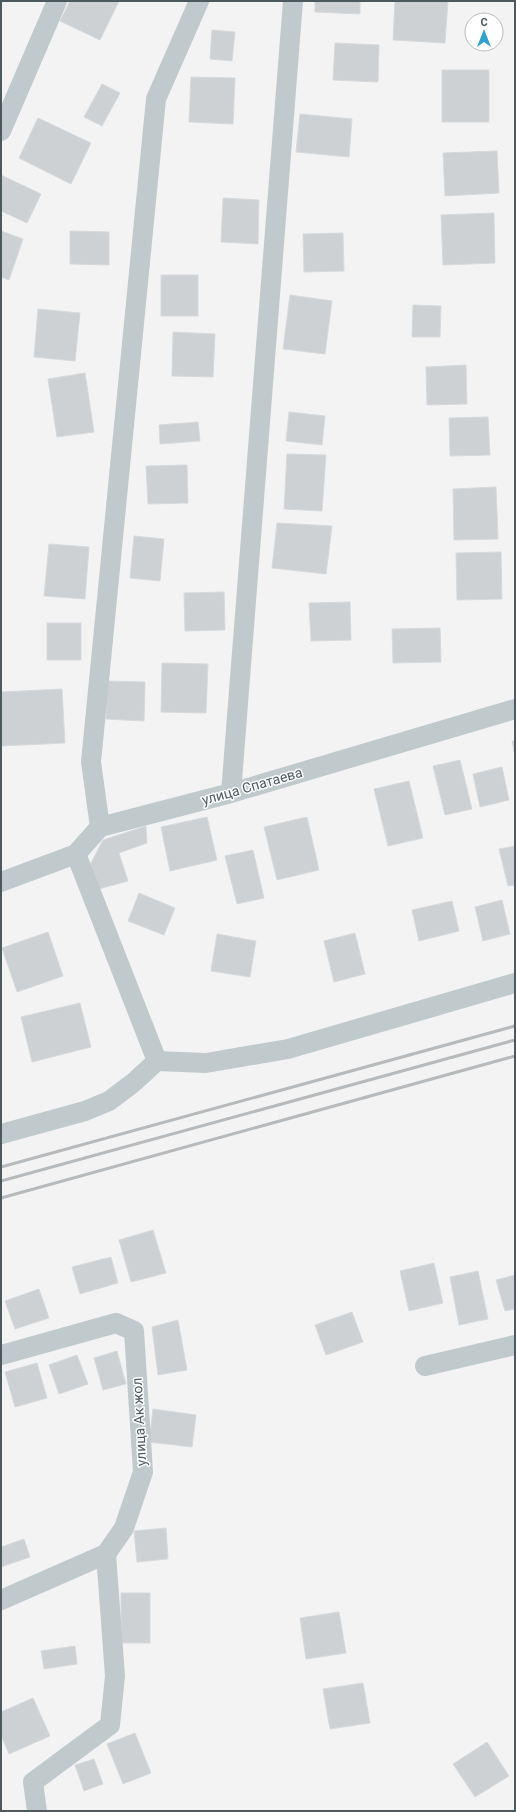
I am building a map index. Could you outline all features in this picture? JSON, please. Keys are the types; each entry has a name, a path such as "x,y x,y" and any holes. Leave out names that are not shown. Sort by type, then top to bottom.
{"street":[{"path":"1,131 57,1"},
{"path":"1,882 76,854 100,827 91,762 156,99 199,1"},
{"path":"230,793 293,1"},
{"name":"улица Спатаева","path":"100,827 230,793 515,709"},
{"path":"76,854 156,1061"},
{"path":"1,1134 85,1111 109,1101 134,1083 156,1061 206,1063 288,1049 515,983"},
{"name":"улица Ак жол","path":"1,1355 116,1323 134,1331 143,1472 124,1528 106,1554"},
{"path":"426,1366 515,1345"},
{"path":"1,1600 106,1554 115,1676 110,1725 33,1782 37,1811"}],"building":[{"path":"70,1 119,1 100,40 60,21"},
{"path":"315,1 360,1 360,14 315,12"},
{"path":"395,1 448,1 445,43 393,40"},
{"path":"212,30 235,32 232,61 210,59"},
{"path":"335,43 379,45 378,82 333,80"},
{"path":"442,70 489,70 489,122 442,122"},
{"path":"191,77 235,78 233,124 189,122"},
{"path":"102,84 120,93 102,126 84,117"},
{"path":"300,114 352,119 349,157 296,152"},
{"path":"38,118 91,143 71,184 19,158"},
{"path":"497,151 499,193 445,196 443,153"},
{"path":"1,175 41,194 27,223 1,211"},
{"path":"223,198 259,200 258,244 221,242"},
{"path":"494,213 495,263 443,265 441,215"},
{"path":"1,231 23,239 9,280 1,277"},
{"path":"70,231 109,232 109,265 70,264"},
{"path":"343,233 344,271 304,272 303,234"},
{"path":"161,275 198,275 198,316 161,316"},
{"path":"290,295 332,301 325,354 283,349"},
{"path":"413,305 441,306 440,337 412,337"},
{"path":"38,309 80,313 75,361 34,357"},
{"path":"173,332 215,334 213,377 172,376"},
{"path":"466,365 467,404 427,405 426,367"},
{"path":"85,373 94,432 57,437 48,379"},
{"path":"289,412 325,416 322,445 286,441"},
{"path":"488,417 490,455 450,456 449,418"},
{"path":"198,422 200,441 160,444 159,425"},
{"path":"287,454 326,455 322,511 284,509"},
{"path":"187,465 188,503 148,504 146,466"},
{"path":"496,487 498,539 454,540 453,489"},
{"path":"277,523 332,526 326,574 272,568"},
{"path":"134,536 164,539 160,581 130,578"},
{"path":"49,544 89,547 85,599 44,596"},
{"path":"501,552 502,599 457,600 456,553"},
{"path":"224,592 225,630 185,631 184,593"},
{"path":"350,602 351,640 311,641 309,603"},
{"path":"47,623 81,623 81,660 47,660"},
{"path":"440,628 441,662 393,663 392,629"},
{"path":"162,663 208,664 206,713 161,712"},
{"path":"107,681 145,682 144,721 106,719"},
{"path":"62,689 65,743 1,746 1,692"},
{"path":"512,741 515,741 515,754"},
{"path":"460,760 472,809 445,815 433,766"},
{"path":"502,767 509,800 480,807 473,774"},
{"path":"409,781 423,838 388,846 374,789"},
{"path":"207,817 217,860 170,871 161,827"},
{"path":"307,817 319,870 277,880 264,827"},
{"path":"146,826 147,843 119,853 128,881 95,890 91,863 103,840"},
{"path":"515,846 515,885 508,886 499,849"},
{"path":"253,850 264,898 237,904 225,856"},
{"path":"139,893 175,908 164,935 128,921"},
{"path":"502,900 510,934 483,941 475,907"},
{"path":"452,901 459,931 419,941 412,910"},
{"path":"48,932 63,976 17,992 2,948"},
{"path":"355,933 365,974 334,982 324,941"},
{"path":"217,934 256,941 250,977 211,971"},
{"path":"80,1003 91,1047 32,1062 21,1017"},
{"path":"153,1230 166,1273 131,1282 119,1240"},
{"path":"111,1257 118,1283 80,1294 72,1267"},
{"path":"434,1263 443,1303 409,1311 400,1271"},
{"path":"478,1271 488,1319 459,1325 450,1277"},
{"path":"515,1275 515,1309 505,1311 496,1280"},
{"path":"39,1289 49,1318 15,1329 5,1301"},
{"path":"352,1312 363,1342 326,1355 315,1325"},
{"path":"178,1320 187,1370 158,1375 152,1327"},
{"path":"117,1351 126,1384 103,1390 94,1358"},
{"path":"77,1355 88,1384 59,1394 49,1365"},
{"path":"37,1363 47,1398 15,1407 5,1372"},
{"path":"153,1409 196,1415 192,1447 149,1442"},
{"path":"166,1528 168,1559 137,1562 134,1531"},
{"path":"24,1539 30,1557 1,1567 1,1547"},
{"path":"121,1593 150,1593 150,1643 121,1643"},
{"path":"339,1612 346,1653 306,1659 300,1618"},
{"path":"75,1646 77,1664 44,1669 41,1651"},
{"path":"363,1683 370,1723 330,1729 323,1689"},
{"path":"33,1698 50,1736 9,1754 1,1735 1,1712"},
{"path":"135,1733 151,1773 123,1784 107,1744"},
{"path":"487,1742 509,1776 475,1797 453,1764"},
{"path":"94,1759 103,1784 84,1791 75,1765"}],"railway":[{"path":"1,1167 515,1026"},
{"path":"1,1181 515,1040"},
{"path":"1,1198 515,1056"}]}
